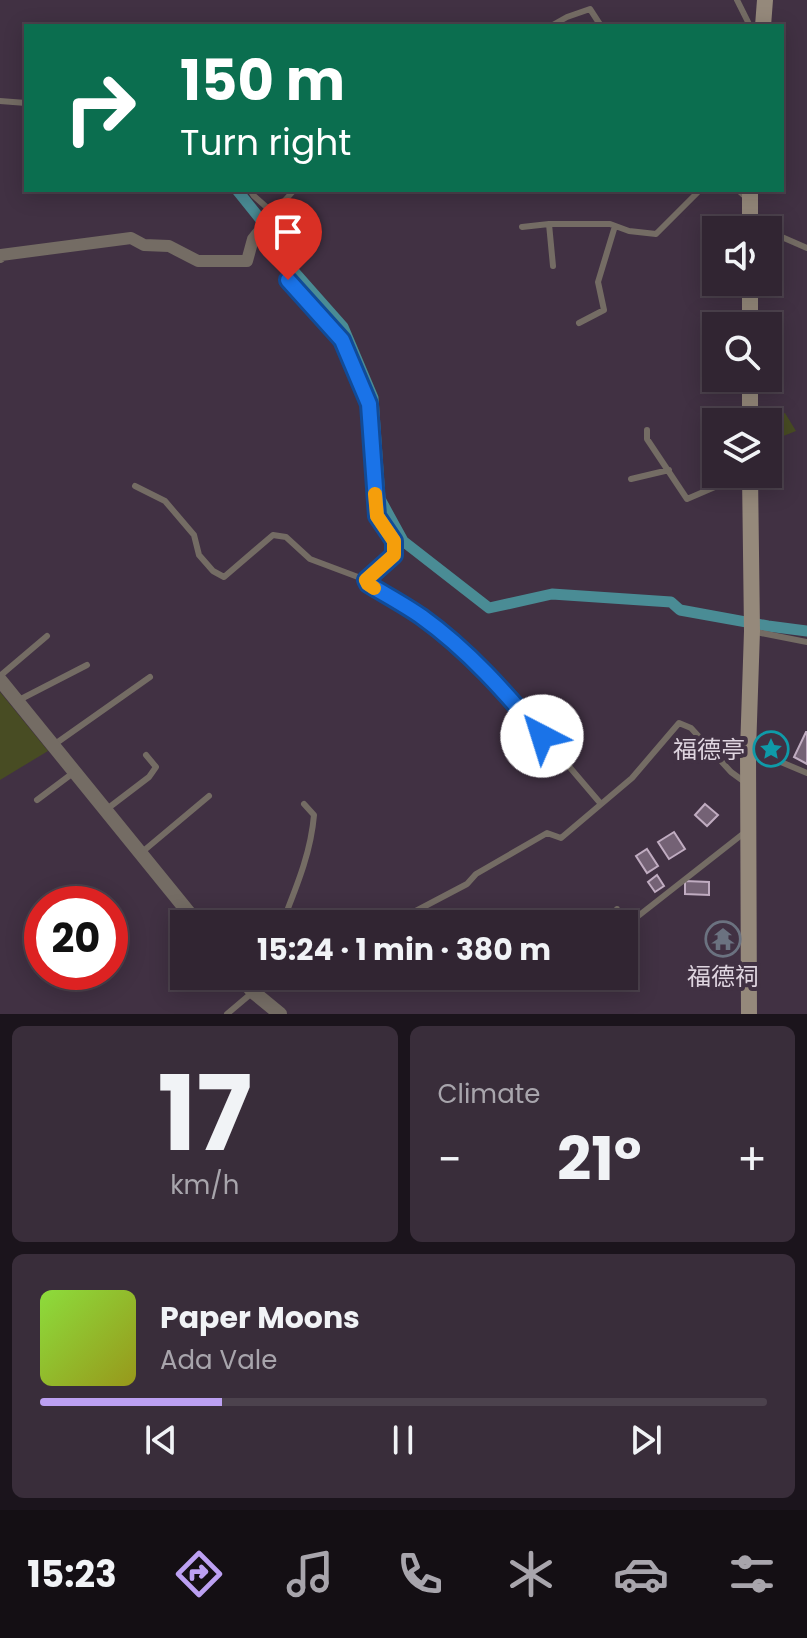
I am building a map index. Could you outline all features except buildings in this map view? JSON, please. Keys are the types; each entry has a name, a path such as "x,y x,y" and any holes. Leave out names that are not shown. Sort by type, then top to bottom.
{"main road":[{"path":"763,24 765,0"},
{"path":"746,194 749,216"},
{"path":"748,488 752,631 748,751 749,1014"}],"street":[{"path":"0,257 131,238 144,245 169,246 198,261 247,261 253,239 262,228"},
{"path":"0,678 187,910"},
{"path":"252,991 280,1014"}],"lane":[{"path":"588,0 600,24"},
{"path":"737,0 749,24"},
{"path":"555,24 590,9"},
{"path":"0,101 24,103"},
{"path":"252,192 272,212"},
{"path":"293,192 272,212 262,228 288,280 342,340 369,404 377,516 394,541 394,555 366,580"},
{"path":"522,227 610,224 629,231 656,234 698,192"},
{"path":"549,224 553,266"},
{"path":"579,323 604,310 598,282 615,226"},
{"path":"782,237 807,248"},
{"path":"647,430 647,439 687,499 714,488"},
{"path":"631,479 669,470"},
{"path":"135,486 165,501 194,535 199,555 213,571 224,577 273,535 286,537 310,559 366,580 422,617 504,690 601,804"},
{"path":"752,631 807,642"},
{"path":"0,678 47,636"},
{"path":"17,701 87,665"},
{"path":"53,746 150,677"},
{"path":"418,910 467,884 476,874 547,833 561,838 632,778 679,723 691,728 731,772 749,785"},
{"path":"748,751 807,773"},
{"path":"105,810 149,777 156,767 146,755"},
{"path":"37,800 74,772"},
{"path":"140,853 209,796"},
{"path":"287,910 308,857 313,828 314,815 304,804"},
{"path":"617,909 619,920 628,924 749,829"},
{"path":"227,1014 252,991"}],"green space":[{"path":"785,413 796,431 782,436 782,414"},
{"path":"0,692 48,751 0,780"}],"waterway":[{"path":"239,192 273,235 289,266 343,327 373,398 380,499 403,541 489,608 552,594 671,602 680,610 807,631"}],"slow traffic":[{"path":"374,588 366,580 394,555 394,541 377,516 375,494"}],"place":[{"name":"福德亭","path":"771,749"},
{"name":"福德祠","path":"723,939"}],"route":[{"path":"288,280 342,340 369,404 377,516 394,541 394,555 366,580 368,584 422,617 470,658 504,690 542,736"}]}
